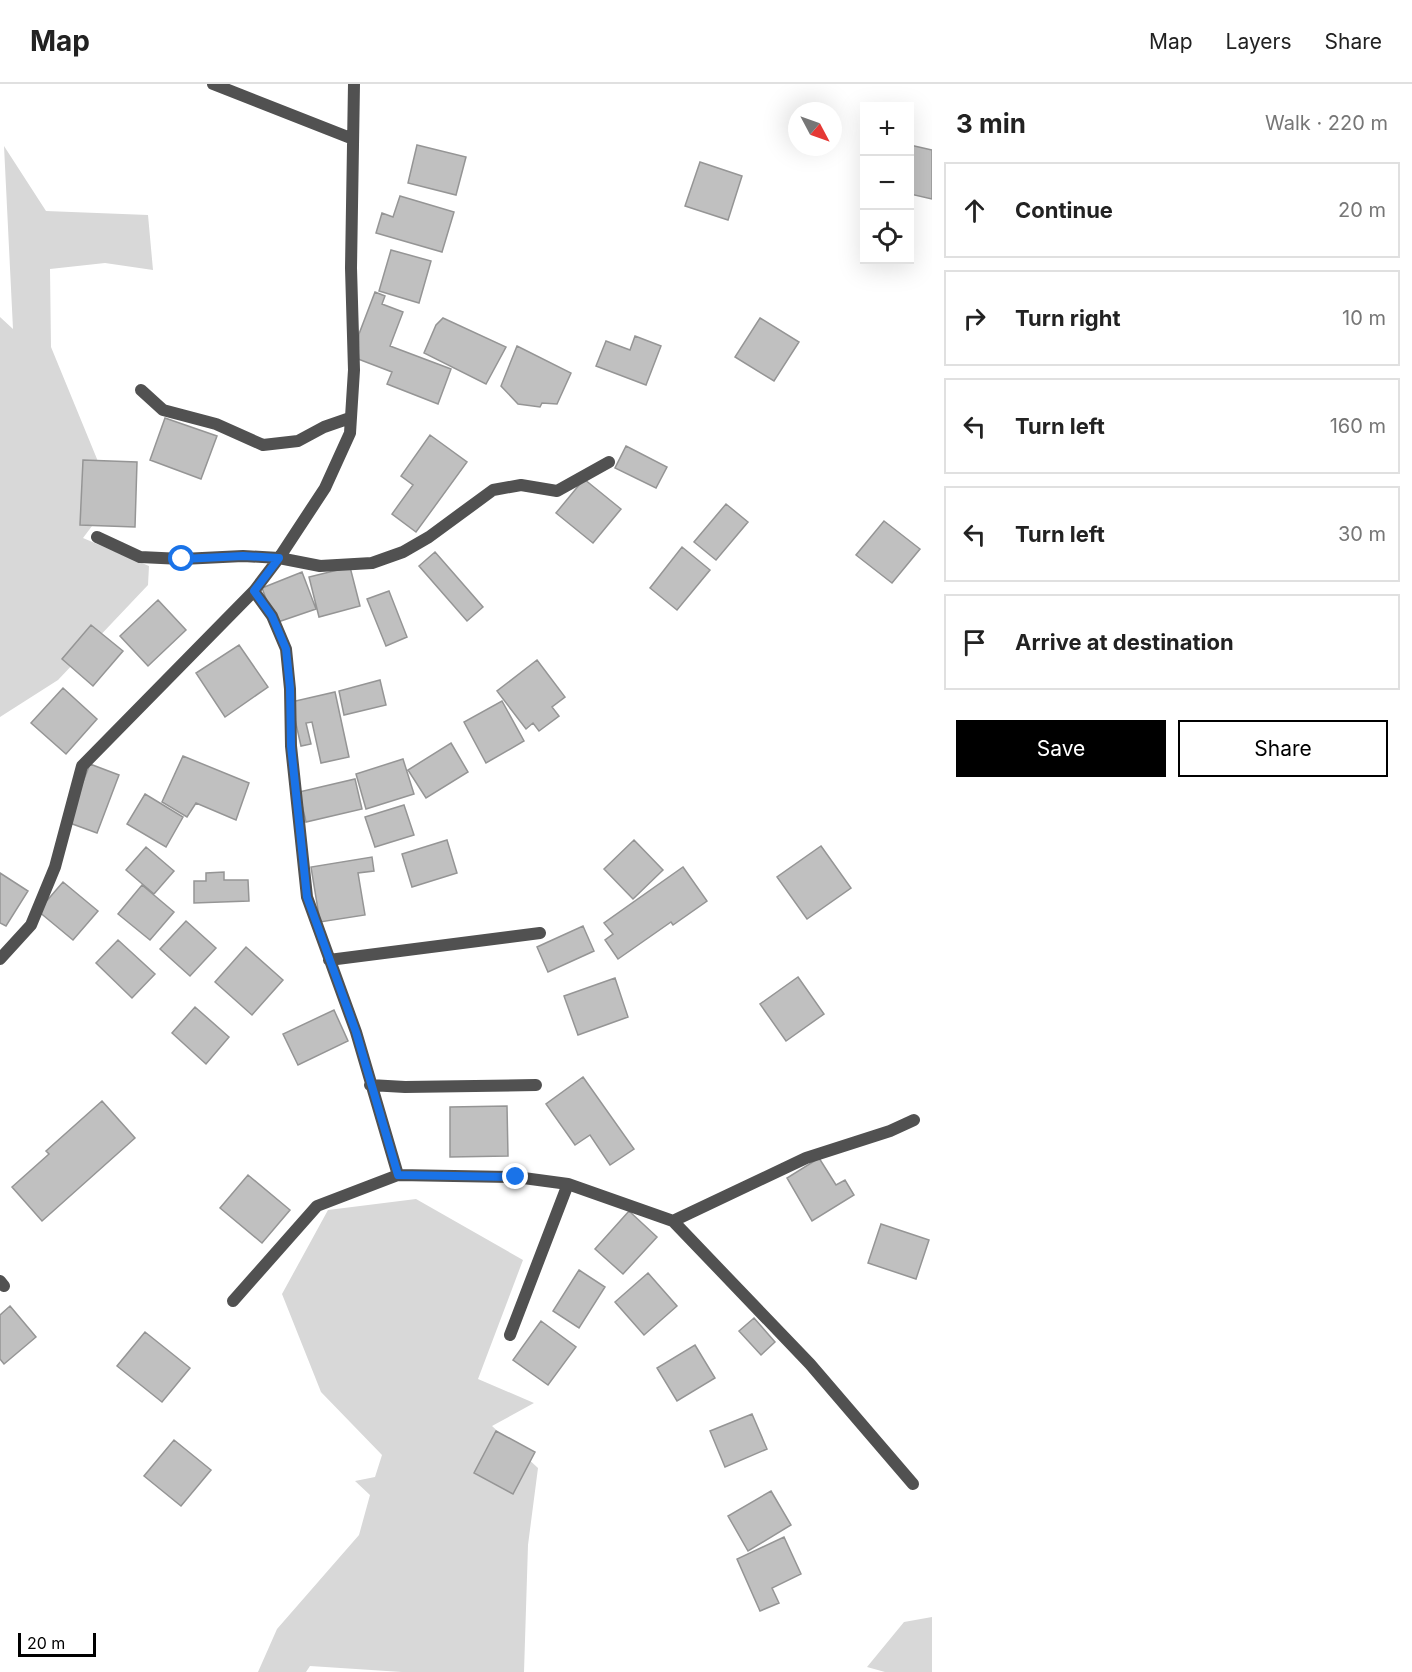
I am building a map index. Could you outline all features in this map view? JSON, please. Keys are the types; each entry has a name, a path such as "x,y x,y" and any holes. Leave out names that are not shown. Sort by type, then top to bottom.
{"street":[{"path":"213,84 353,139"},
{"path":"0,959 32,925 55,867 82,766 254,591 279,558 325,488 350,433 354,370 351,268 354,84"},
{"path":"141,390 163,410 216,424 263,445 298,441 350,418"},
{"path":"97,537 140,557 279,558 320,566 372,563 403,552 429,537 493,490 521,484 557,491 609,462"},
{"path":"254,591 272,616 286,649 290,688 291,746 307,897 356,1032 398,1175"},
{"path":"329,960 540,933"},
{"path":"370,1085 405,1087 536,1085"},
{"path":"673,1221 806,1158 890,1131 914,1120"},
{"path":"233,1301 317,1206 398,1175 516,1177 568,1184 673,1221 810,1364 914,1484"},
{"path":"510,1335 568,1184"}],"shaded area":[{"path":"4,146 46,211 148,215 153,270 105,263 50,269 51,347 113,498 83,538 149,566 148,585 58,680 0,717 0,317 13,329"},
{"path":"416,1199 523,1260 478,1379 534,1403 492,1426 538,1468 528,1545 524,1672 402,1672 310,1666 306,1672 258,1672 277,1629 359,1535 370,1495 355,1481 375,1477 382,1455 321,1392 282,1294 328,1210"},
{"path":"932,1617 932,1672 885,1672 867,1667 904,1622"}],"building":[{"path":"417,145 466,157 456,195 408,183"},
{"path":"914,146 932,150 932,199 914,195"},
{"path":"700,162 742,176 728,220 685,206"},
{"path":"400,196 454,212 442,252 376,233 382,213 393,217"},
{"path":"391,250 431,261 419,303 379,291"},
{"path":"375,292 385,296 382,304 403,312 390,346 451,369 438,404 387,384 392,372 358,359 359,334"},
{"path":"443,318 506,347 486,384 424,353 436,325"},
{"path":"760,318 799,342 774,381 735,357"},
{"path":"635,336 661,346 646,385 596,366 606,341 630,350"},
{"path":"517,346 571,373 557,404 542,403 540,407 518,404 501,386"},
{"path":"165,418 217,436 201,479 150,460"},
{"path":"430,435 467,462 416,532 392,514 413,485 401,476"},
{"path":"626,446 667,467 656,488 615,468"},
{"path":"83,460 137,462 135,527 80,525"},
{"path":"584,479 621,509 593,543 556,513"},
{"path":"726,504 748,522 716,560 694,542"},
{"path":"884,521 920,549 892,583 856,555"},
{"path":"682,547 710,570 677,610 650,588"},
{"path":"435,552 483,607 467,621 419,566"},
{"path":"350,567 360,606 319,617 309,577"},
{"path":"302,572 316,609 275,623 262,588"},
{"path":"389,591 407,637 386,646 367,599"},
{"path":"158,600 186,630 148,666 120,636"},
{"path":"91,625 123,651 93,686 62,659"},
{"path":"239,645 268,687 225,717 196,673"},
{"path":"537,660 565,697 552,707 559,716 539,731 533,723 526,729 497,691"},
{"path":"380,680 386,705 344,715 339,691"},
{"path":"63,688 97,719 66,754 31,723"},
{"path":"335,692 349,757 321,763 312,722 306,723 311,744 301,746 291,702"},
{"path":"502,701 524,741 486,763 464,722"},
{"path":"451,743 468,772 426,798 408,770"},
{"path":"183,756 249,783 236,820 196,803 187,817 162,802"},
{"path":"403,759 414,794 366,809 356,774"},
{"path":"90,764 119,775 97,833 67,822"},
{"path":"355,779 362,809 306,822 299,792"},
{"path":"145,794 183,817 166,847 127,824"},
{"path":"404,805 414,835 375,847 365,817"},
{"path":"447,840 457,873 412,887 402,854"},
{"path":"634,840 663,870 633,899 604,869"},
{"path":"821,846 851,888 807,919 777,877"},
{"path":"146,847 174,871 154,894 126,870"},
{"path":"372,857 374,871 358,873 365,915 320,922 311,867"},
{"path":"683,867 707,901 673,925 671,922 618,959 605,940 613,934 604,923"},
{"path":"224,872 224,880 248,880 249,901 194,903 194,881 206,881 206,873"},
{"path":"0,873 28,891 6,926 0,923"},
{"path":"63,882 98,911 73,940 38,911"},
{"path":"142,885 174,912 150,940 118,914"},
{"path":"186,921 216,948 190,976 160,949"},
{"path":"583,926 594,951 548,972 537,947"},
{"path":"118,940 155,974 132,998 96,963"},
{"path":"246,947 283,980 252,1015 215,982"},
{"path":"798,977 824,1014 786,1041 760,1004"},
{"path":"615,978 628,1017 578,1035 564,996"},
{"path":"195,1007 229,1037 206,1064 172,1033"},
{"path":"334,1010 348,1041 298,1065 283,1034"},
{"path":"583,1077 634,1149 610,1165 590,1135 575,1145 546,1104"},
{"path":"102,1101 135,1138 42,1221 12,1187 49,1154 46,1151"},
{"path":"507,1106 508,1156 450,1157 450,1107"},
{"path":"819,1158 836,1185 845,1180 854,1195 812,1221 787,1178"},
{"path":"248,1175 290,1210 262,1243 220,1208"},
{"path":"629,1211 657,1237 623,1274 595,1249"},
{"path":"881,1224 929,1240 916,1279 868,1263"},
{"path":"579,1270 605,1287 579,1328 553,1311"},
{"path":"648,1273 677,1306 644,1335 615,1302"},
{"path":"10,1306 36,1337 4,1364 0,1359 0,1315"},
{"path":"754,1318 775,1342 761,1355 739,1331"},
{"path":"541,1321 576,1347 548,1385 513,1360"},
{"path":"145,1332 190,1368 162,1402 117,1366"},
{"path":"695,1345 715,1378 677,1401 657,1368"},
{"path":"752,1414 767,1449 725,1467 710,1431"},
{"path":"496,1431 535,1452 513,1494 474,1473"},
{"path":"174,1440 211,1470 181,1506 144,1476"},
{"path":"771,1491 791,1525 748,1551 728,1516"},
{"path":"784,1537 801,1574 772,1588 779,1603 760,1611 737,1559"}],"route":[{"path":"182,559 243,556 279,558 254,591 272,616 286,649 290,688 291,746 307,897 356,1032 398,1175 516,1177"}]}
